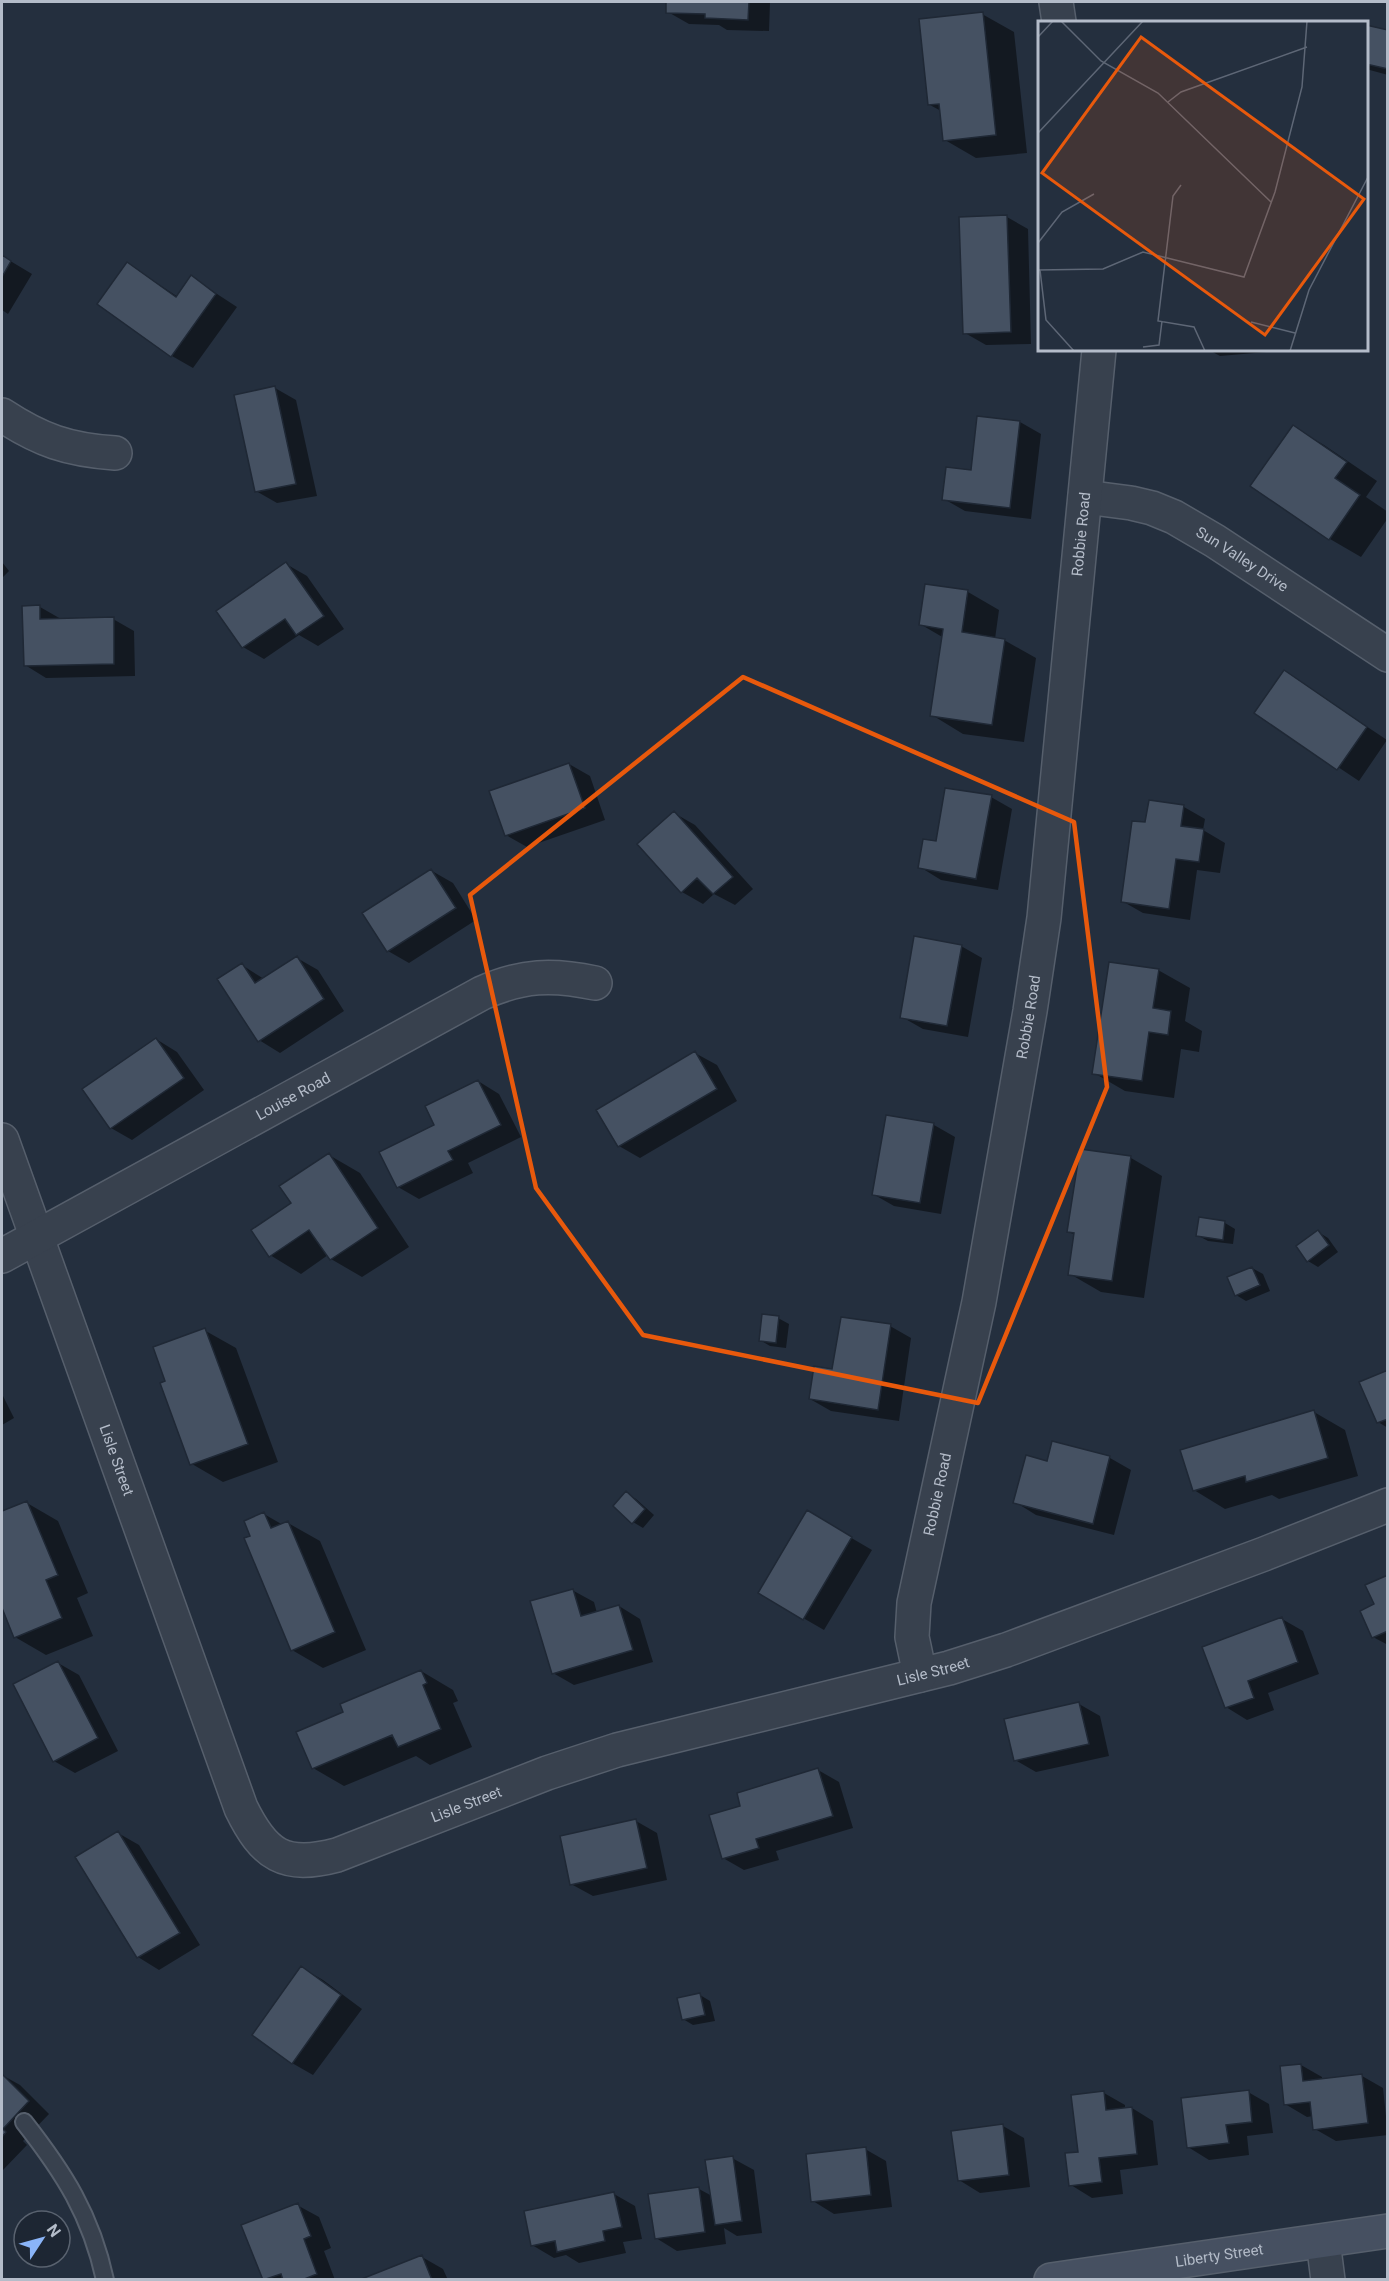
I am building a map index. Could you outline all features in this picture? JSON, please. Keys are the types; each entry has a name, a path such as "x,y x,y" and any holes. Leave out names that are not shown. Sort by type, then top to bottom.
{"main road":[{"name":"Liberty Street","path":"1051,2280 1388,2231"}],"street":[{"path":"1056,2 1059,21"},
{"name":"Robbie Road","path":"920,1675 912,1637 914,1603 980,1302 1038,956 1050,861 1099,351"},
{"path":"2,415 27,431 58,445 76,450 115,453"},
{"name":"Sun Valley Drive","path":"1084,497 1131,503 1152,508 1173,517 1215,541 1388,656"},
{"name":"Louise Road","path":"2,1256 482,993 522,979 544,976 595,983"},
{"name":"Lisle Street","path":"2,1140 241,1808 258,1839 278,1855 303,1862 336,1855 547,1773 618,1750 920,1675 1006,1650 1264,1554 1388,1504"},
{"path":"1323,2241 1328,2280"}],"lane":[{"path":"24,2122 55,2162 72,2191 93,2236 105,2280"}],"highlighted area":[{"path":"743,677 1074,822 1107,1087 978,1403 643,1335 536,1188 470,895"}],"building":[{"path":"666,2 749,2 748,20 705,18 705,14 666,13"},
{"path":"983,12 996,135 943,141 939,104 928,105 919,19"},
{"path":"1368,25 1388,30 1388,69 1368,64"},
{"path":"1007,215 1011,332 963,334 959,217"},
{"path":"2,255 11,261 2,277"},
{"path":"127,262 176,297 191,275 216,294 171,357 97,304"},
{"path":"275,386 296,484 255,492 234,395"},
{"path":"977,416 1020,421 1010,508 942,500 946,467 971,470"},
{"path":"1293,425 1347,462 1335,478 1360,495 1329,540 1250,486"},
{"path":"286,562 324,616 296,635 285,619 242,648 216,611"},
{"path":"925,584 968,590 962,632 1005,639 992,725 930,716 943,629 919,625"},
{"path":"40,605 40,619 114,617 114,664 24,666 22,606"},
{"path":"1284,670 1367,727 1337,770 1254,713"},
{"path":"569,763 585,808 505,836 489,791"},
{"path":"945,788 992,795 976,879 918,868 923,839 936,841"},
{"path":"1149,800 1184,805 1181,826 1204,829 1199,862 1176,859 1169,909 1121,902 1132,821 1145,822"},
{"path":"674,811 733,877 713,894 697,878 681,893 637,844"},
{"path":"431,869 456,908 387,952 362,913"},
{"path":"914,936 962,945 947,1026 900,1018"},
{"path":"297,956 324,999 258,1042 217,979 242,963 255,983"},
{"path":"1109,962 1159,969 1153,1008 1171,1011 1168,1035 1149,1032 1142,1081 1092,1074"},
{"path":"156,1038 184,1078 110,1129 82,1089"},
{"path":"695,1051 717,1089 618,1147 596,1110"},
{"path":"478,1080 501,1125 448,1151 453,1160 397,1188 379,1152 434,1125 425,1106"},
{"path":"886,1115 934,1123 920,1203 872,1195"},
{"path":"1080,1149 1131,1156 1112,1281 1068,1275 1074,1233 1067,1232"},
{"path":"329,1153 378,1228 330,1260 309,1230 269,1257 251,1230 291,1203 279,1186"},
{"path":"1199,1217 1225,1221 1223,1240 1196,1236"},
{"path":"1318,1230 1329,1245 1307,1262 1296,1246"},
{"path":"1252,1267 1260,1285 1235,1296 1227,1277"},
{"path":"762,1314 779,1316 776,1343 759,1341"},
{"path":"841,1317 891,1324 878,1410 809,1399 814,1366 832,1369"},
{"path":"205,1328 248,1444 190,1465 160,1383 165,1381 153,1347"},
{"path":"1388,1370 1388,1419 1377,1423 1359,1382"},
{"path":"1314,1410 1328,1458 1246,1482 1245,1476 1193,1491 1180,1450"},
{"path":"1052,1441 1110,1456 1093,1524 1013,1503 1026,1455 1047,1461"},
{"path":"626,1491 645,1509 632,1524 613,1506"},
{"path":"27,1501 58,1575 46,1580 62,1618 14,1638 2,1608 2,1511"},
{"path":"807,1510 852,1537 803,1620 758,1593"},
{"path":"264,1512 271,1528 288,1521 335,1632 291,1651 244,1538 250,1536 244,1521"},
{"path":"1388,1575 1388,1631 1372,1638 1360,1611 1374,1604 1365,1585"},
{"path":"573,1589 581,1616 619,1605 633,1650 552,1674 530,1601"},
{"path":"1282,1617 1298,1662 1248,1681 1254,1698 1225,1708 1202,1647"},
{"path":"58,1661 98,1738 53,1762 13,1684"},
{"path":"421,1670 427,1683 423,1685 441,1729 398,1747 392,1735 312,1769 296,1732 343,1712 340,1704"},
{"path":"1079,1702 1089,1744 1014,1761 1004,1719"},
{"path":"818,1768 833,1816 756,1839 759,1848 722,1859 709,1815 740,1806 737,1793"},
{"path":"636,1819 647,1868 570,1885 560,1836"},
{"path":"118,1831 180,1933 137,1958 75,1857"},
{"path":"301,1966 341,1995 292,2064 252,2035"},
{"path":"700,1993 705,2015 682,2020 677,1998"},
{"path":"1301,2064 1303,2081 1362,2074 1368,2123 1313,2130 1310,2102 1284,2105 1280,2066"},
{"path":"2,2074 29,2101 3,2129 6,2132 2,2137"},
{"path":"1249,2090 1252,2122 1226,2125 1229,2143 1187,2148 1181,2098"},
{"path":"1104,2091 1106,2110 1132,2107 1137,2154 1099,2158 1102,2182 1069,2186 1065,2153 1078,2152 1071,2095"},
{"path":"1003,2124 1009,2175 958,2181 951,2131"},
{"path":"866,2147 871,2195 811,2202 806,2154"},
{"path":"733,2156 742,2221 715,2225 705,2160"},
{"path":"699,2187 705,2232 655,2239 648,2194"},
{"path":"614,2192 622,2227 603,2231 605,2241 557,2252 555,2241 531,2246 524,2211"},
{"path":"298,2203 311,2236 304,2239 317,2274 302,2280 283,2280 281,2274 263,2280 241,2225"},
{"path":"422,2255 432,2280 359,2280"}]}
